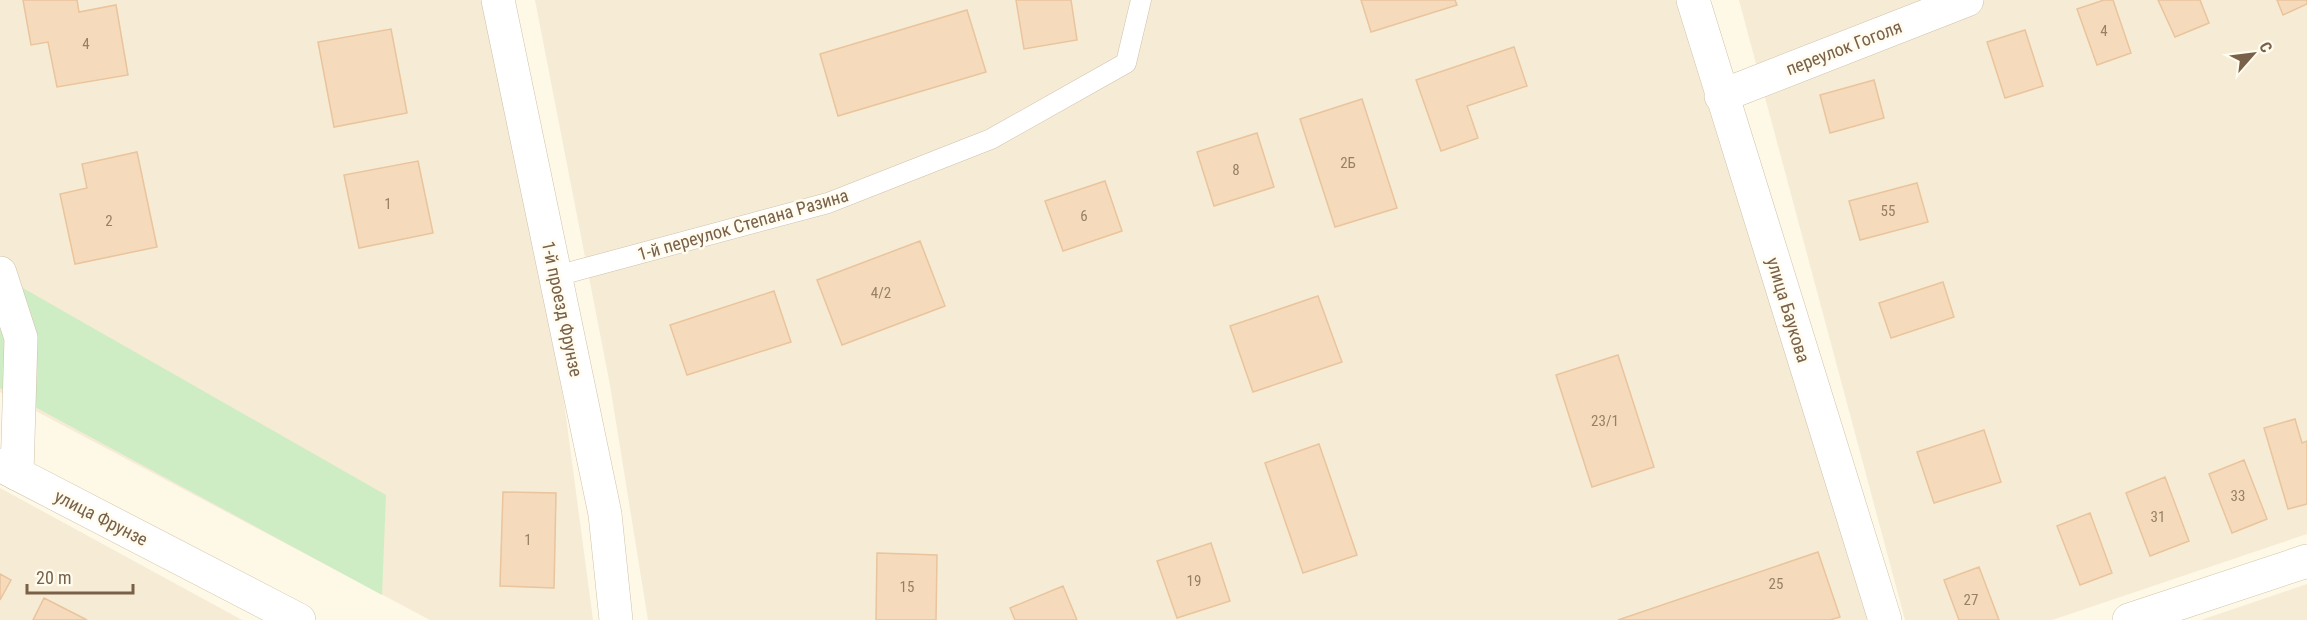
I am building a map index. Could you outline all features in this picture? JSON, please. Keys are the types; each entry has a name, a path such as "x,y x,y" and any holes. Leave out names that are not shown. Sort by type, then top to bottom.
{"street":[{"name":"1-й проезд Фрунзе","path":"498,0 605,514 616,620"},
{"name":"улица Баукова","path":"1693,0 1885,620"},
{"name":"переулок Гоголя","path":"1721,96 1967,0"},
{"path":"0,273 21,338 9,470"},
{"name":"улица Фрунзе","path":"9,470 299,620"},
{"path":"2130,620 2307,561"}],"lane":[{"name":"1-й переулок Степана Разина","path":"556,276 828,203 991,139 1126,63 1141,0"}],"shaded area":[{"path":"0,0 490,0 564,402 593,620 430,620 0,392"},
{"path":"535,0 1694,0 1870,620 648,620 610,385"},
{"path":"1739,0 2307,0 2307,534 2052,620 1905,620"},
{"path":"0,488 242,620 0,620"},
{"path":"2307,584 2307,620 2201,620"}],"green space":[{"path":"0,275 386,495 382,595 0,388"}],"building":[{"path":"23,0 77,0 79,12 116,5 128,75 57,87 48,42 31,45"},
{"path":"1016,0 1071,0 1077,40 1024,49"},
{"path":"1361,0 1455,0 1457,5 1371,32"},
{"path":"2104,0 2113,0 2131,53 2097,65 2077,9"},
{"path":"2158,0 2200,0 2209,23 2175,37"},
{"path":"2277,0 2307,0 2307,4 2283,15"},
{"path":"967,10 986,72 838,116 820,54"},
{"path":"391,29 407,113 334,127 318,42"},
{"path":"2025,30 2043,86 2005,98 1987,42"},
{"path":"1514,47 1527,86 1467,106 1478,138 1441,151 1416,80"},
{"path":"1874,80 1884,118 1830,133 1820,95"},
{"path":"1362,99 1397,208 1335,227 1300,119"},
{"path":"1257,133 1274,187 1214,206 1197,152"},
{"path":"137,152 157,247 75,264 60,194 87,188 82,164"},
{"path":"418,161 433,233 359,248 344,175"},
{"path":"1105,181 1122,231 1063,251 1045,201"},
{"path":"1917,183 1928,222 1860,240 1849,201"},
{"path":"920,241 945,306 842,345 817,280"},
{"path":"1943,282 1954,317 1891,338 1879,303"},
{"path":"774,291 791,342 687,375 670,325"},
{"path":"1318,296 1342,362 1253,392 1230,326"},
{"path":"1618,355 1654,467 1592,487 1556,375"},
{"path":"2295,419 2302,443 2307,441 2307,504 2288,509 2264,428"},
{"path":"1984,430 2001,482 1934,503 1917,452"},
{"path":"1319,444 1357,555 1303,573 1265,463"},
{"path":"2244,460 2267,519 2232,533 2209,474"},
{"path":"2165,477 2189,541 2150,556 2126,493"},
{"path":"503,492 556,493 554,588 500,586"},
{"path":"2090,513 2112,573 2080,585 2057,526"},
{"path":"1211,543 1230,601 1177,618 1157,561"},
{"path":"1818,552 1840,617 1830,620 1618,620"},
{"path":"877,553 937,555 936,620 876,620"},
{"path":"1979,567 1999,620 1959,620 1944,580"},
{"path":"0,574 11,580 0,600"},
{"path":"1063,586 1077,620 1015,620 1010,608"},
{"path":"44,598 87,620 33,620"}]}
